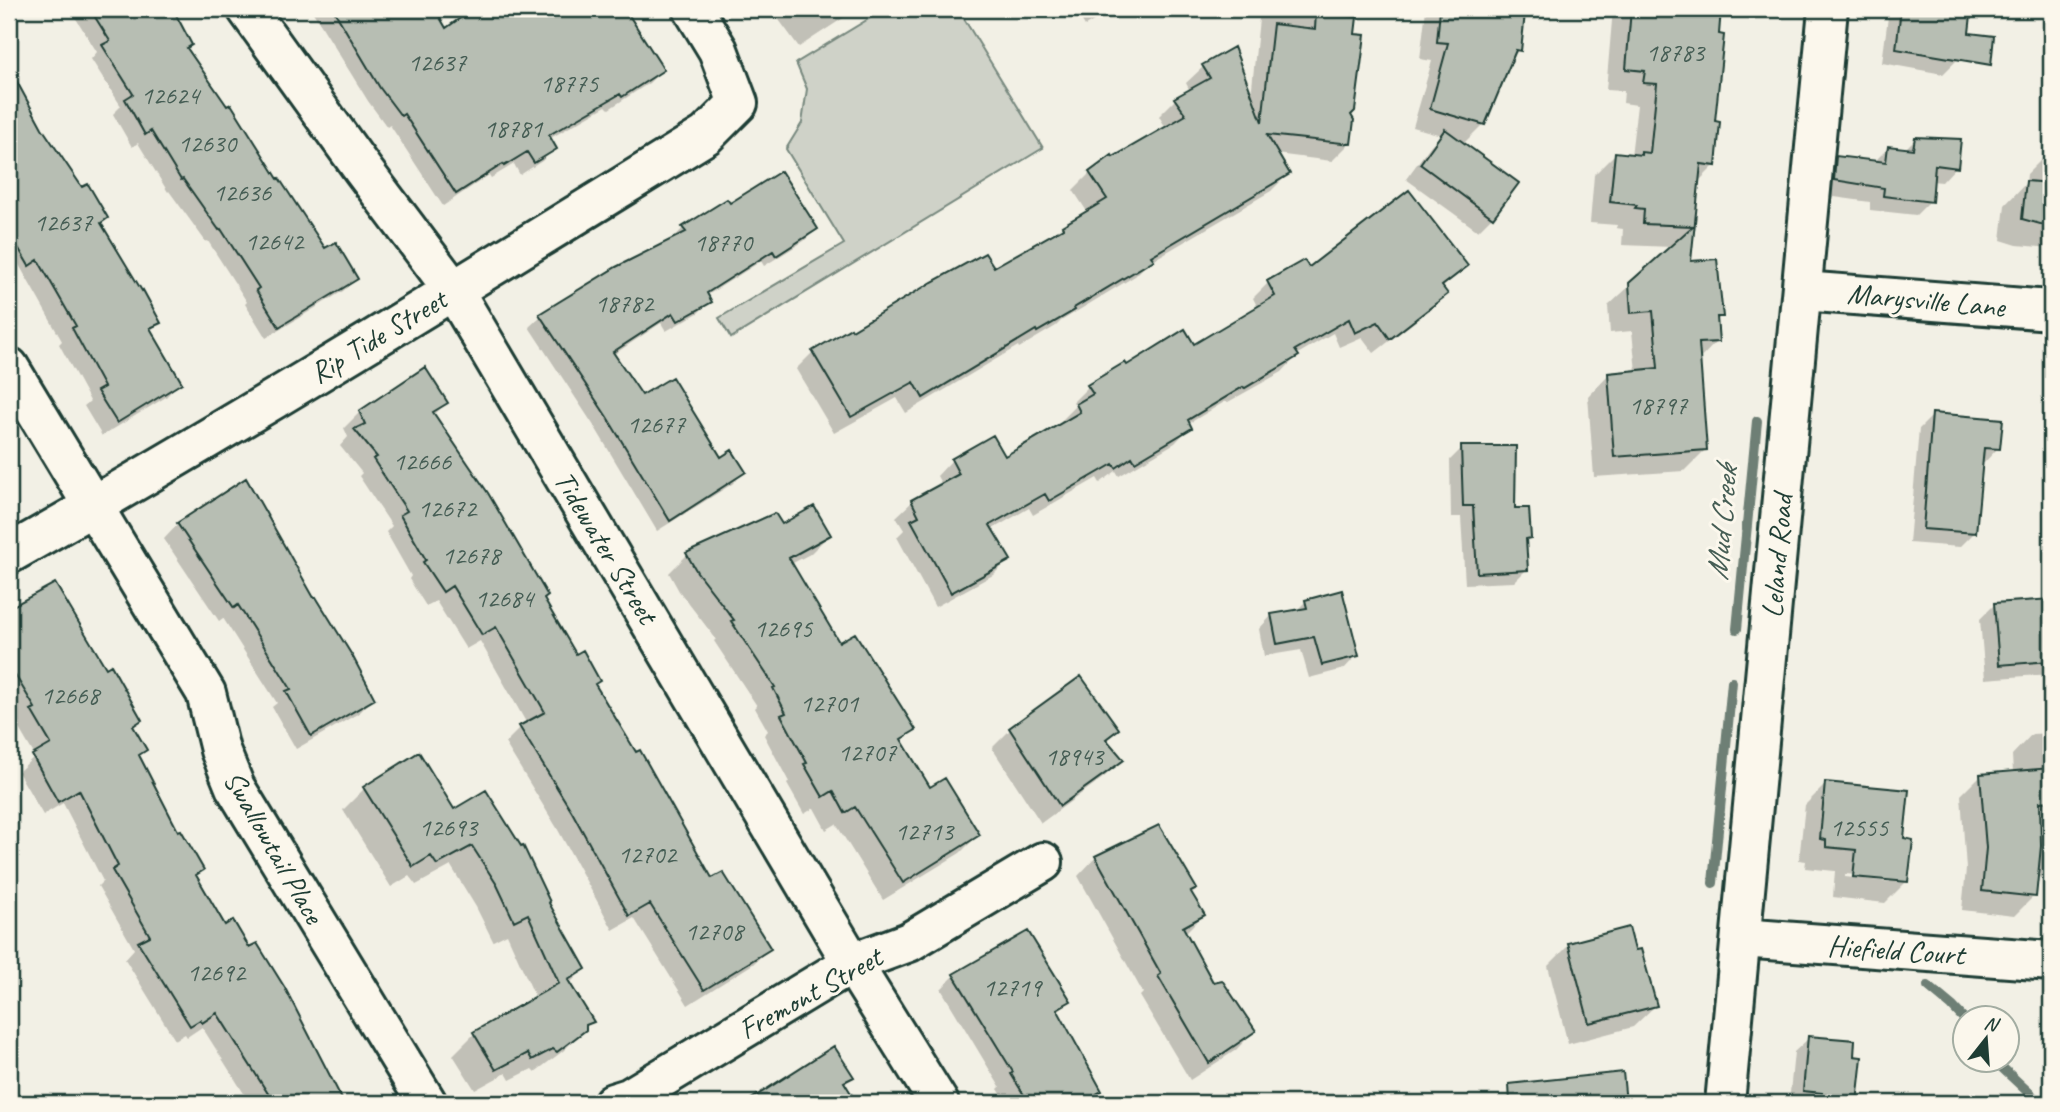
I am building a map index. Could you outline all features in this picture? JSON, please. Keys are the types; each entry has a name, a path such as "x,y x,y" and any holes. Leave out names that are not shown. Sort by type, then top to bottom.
{"street":[{"name":"Tidewater Street","path":"247,9 454,291 852,962 939,1103"},
{"name":"Rip Tide Street","path":"9,554 454,291 706,135 738,103 718,50 693,9"},
{"name":"Leland Road","path":"1725,1103 1828,9"},
{"name":"Marysville Lane","path":"1802,291 2051,310"},
{"name":"Swallowtail Place","path":"9,367 206,693 220,750 235,788 427,1103"},
{"name":"Fremont Street","path":"613,1103 629,1098 852,962 909,942 1043,863"},
{"name":"Hiefield Court","path":"1741,938 2051,961"}],"shaded area":[{"path":"885,9 958,9 1043,148 731,338 719,318 844,244 786,149 802,123 807,89 796,63"}],"building":[{"path":"90,9 173,9 192,45 187,48 227,106 231,104 325,248 336,242 358,279 279,327 256,290 259,288 221,229 219,230 183,179 181,180 151,131 145,135 125,99 133,94 102,45 110,41"},
{"path":"333,9 435,9 446,28 473,9 625,9 664,70 622,97 620,94 549,135 557,149 534,163 527,152 456,194 404,114 401,116 380,88"},
{"path":"1440,9 1512,9 1511,11 1525,13 1521,51 1516,50 1485,125 1430,109 1448,43 1437,42"},
{"path":"1631,9 1721,9 1719,34 1724,35 1715,121 1720,122 1716,166 1701,164 1691,261 1717,259 1723,317 1717,317 1719,342 1699,343 1707,450 1614,457 1608,373 1658,368 1653,311 1631,313 1629,283 1693,226 1643,224 1644,209 1635,208 1637,205 1610,202 1615,152 1641,155 1641,152 1650,153 1657,84 1643,83 1645,71 1626,69"},
{"path":"1901,9 1971,15 1969,33 1994,36 1991,65 1896,49"},
{"path":"1316,12 1357,17 1355,34 1365,35 1355,111 1351,115 1354,120 1351,144 1267,135 1290,174 1151,256 1154,260 1074,308 1075,310 1037,332 1036,330 923,398 914,382 851,417 812,351 985,253 994,267 1063,228 1062,226 1107,199 1089,172 1112,155 1113,157 1186,115 1174,98 1210,78 1202,65 1234,47 1262,122 1273,24 1315,29"},
{"path":"9,67 42,128 82,187 88,184 108,218 101,223 161,323 150,328 182,383 117,423 97,391 104,387 72,328 76,326 38,260 29,266 9,232"},
{"path":"1445,129 1519,183 1493,218 1420,164"},
{"path":"1915,137 1961,139 1958,168 1935,165 1932,202 1883,196 1884,188 1834,180 1836,156 1886,162 1888,146 1913,149"},
{"path":"781,171 818,229 776,256 773,251 707,293 712,302 678,321 673,313 613,352 642,395 672,377 721,457 732,450 746,472 670,521 607,417 539,314 616,267 686,232 682,227 727,199 730,203"},
{"path":"2026,181 2051,183 2051,227 2022,219"},
{"path":"1409,190 1468,266 1442,286 1448,294 1390,339 1378,322 1355,333 1349,319 1295,350 1299,356 1188,420 1192,428 1135,462 1132,457 1116,468 1113,464 1049,501 1045,494 990,525 1011,560 951,593 911,520 919,516 911,500 959,474 951,459 993,435 1005,456 1080,412 1076,404 1093,394 1087,385 1125,362 1127,365 1185,329 1194,344 1275,296 1267,281 1304,260 1309,267"},
{"path":"425,367 448,403 433,412 488,493 548,596 544,599 576,654 583,650 600,681 595,684 636,752 640,750 712,878 723,872 771,949 704,990 650,904 629,916 572,812 519,726 545,712 496,627 482,635 452,586 443,592 423,562 426,560 400,515 407,511 373,459 377,457 354,429 365,424 359,411"},
{"path":"1932,413 2003,419 2000,449 1984,448 1976,533 1923,529"},
{"path":"1461,446 1516,446 1515,508 1529,508 1531,538 1526,539 1528,570 1477,573 1473,506 1463,506"},
{"path":"246,478 314,598 316,597 353,657 375,699 311,736 286,691 291,689 238,605 234,608 177,523"},
{"path":"814,506 831,535 789,558 839,642 855,633 916,730 901,739 930,787 945,778 980,835 903,883 855,807 845,813 833,791 823,797 781,715 786,713 773,688 775,687 731,621 734,620 697,572 686,553 775,513 782,524"},
{"path":"55,583 106,668 111,665 142,720 133,726 147,750 139,755 178,831 181,830 204,870 196,875 225,925 233,920 249,947 257,943 285,988 344,1103 274,1103 217,1013 202,1023 200,1020 190,1026 138,942 150,936 112,870 118,866 79,790 58,802 32,755 51,744 31,710 35,708 9,665 9,608"},
{"path":"1342,590 1359,656 1322,665 1314,637 1277,644 1271,614 1307,608 1305,600"},
{"path":"2051,599 2051,661 1999,665 1994,603"},
{"path":"1081,676 1119,729 1106,739 1124,760 1060,806 1009,728"},
{"path":"419,752 454,809 486,790 521,846 523,845 549,903 586,969 568,980 594,1022 586,1025 586,1030 557,1052 553,1049 532,1060 528,1053 496,1070 473,1032 559,983 528,914 514,921 497,885 472,846 437,865 431,856 413,867 363,787"},
{"path":"2051,768 2051,801 2040,802 2041,846 2036,897 1982,891 1986,848 1980,774"},
{"path":"1825,782 1909,790 1904,838 1913,840 1908,882 1853,877 1856,850 1826,847 1826,840 1820,839"},
{"path":"1159,825 1197,889 1191,892 1205,915 1183,927 1213,982 1222,980 1256,1031 1209,1063 1158,976 1161,974 1095,856"},
{"path":"1629,927 1635,950 1641,949 1657,1006 1589,1023 1568,943"},
{"path":"1028,931 1071,1001 1057,1009 1102,1091 1080,1103 1029,1103 953,974"},
{"path":"1808,1036 1855,1040 1854,1056 1862,1057 1857,1103 1821,1103 1822,1093 1803,1091"},
{"path":"834,1046 854,1077 844,1082 857,1103 745,1103"},
{"path":"1623,1072 1626,1103 1510,1103 1509,1084"}],"waterway":[{"name":"Mud Creek","path":"1737,629 1757,421"},
{"name":"Mud Creek","path":"1713,883 1732,682"},
{"name":"Mud Creek","path":"1928,986 1952,1006"},
{"name":"Mud Creek","path":"2009,1074 2040,1103"}]}
